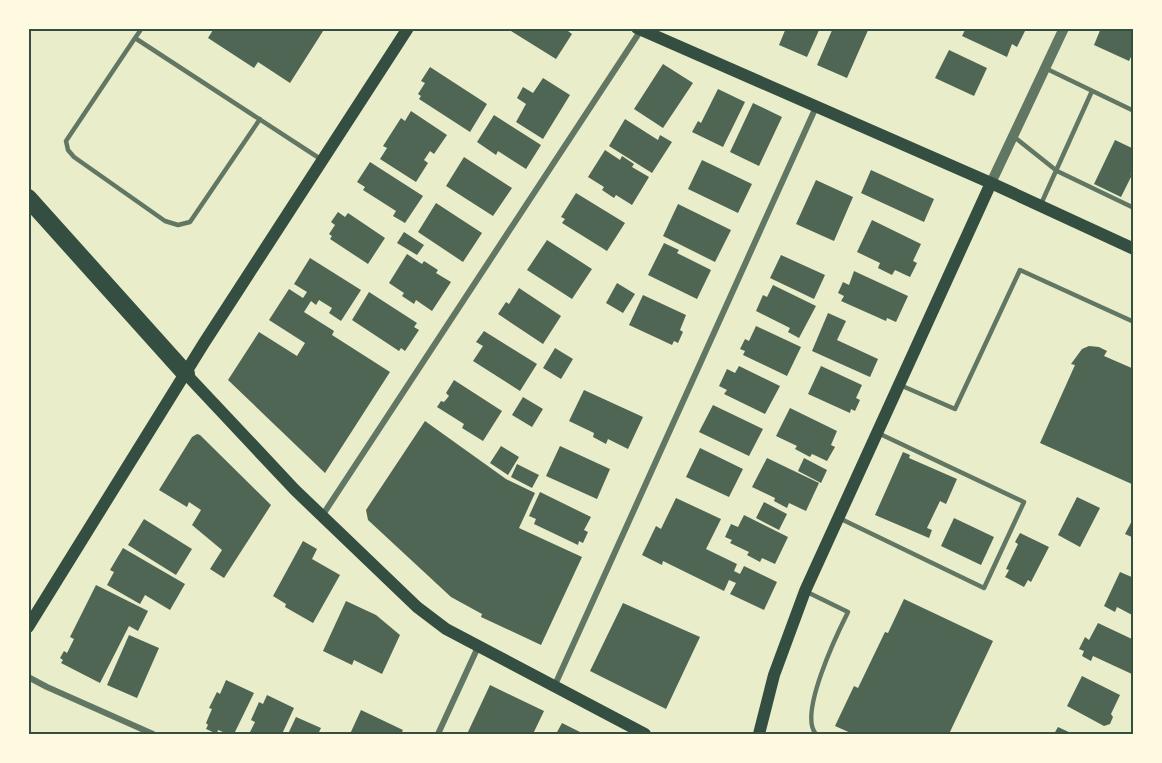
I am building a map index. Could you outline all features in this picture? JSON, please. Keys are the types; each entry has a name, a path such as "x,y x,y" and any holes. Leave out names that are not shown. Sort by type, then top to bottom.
{"highway":[{"path":"28,198 186,374"}],"main road":[{"path":"28,627 186,374 408,28"},
{"path":"639,29 991,183 1134,249"},
{"path":"759,735 781,655 805,591 991,183"},
{"path":"186,374 231,424 322,516 417,607 446,629 478,647 645,735"}],"street":[{"path":"991,183 1064,28"},
{"path":"322,516 639,29"},
{"path":"555,687 817,106"},
{"path":"438,735 478,647"},
{"path":"28,677 153,735"}],"lane":[{"path":"142,28 66,141 68,150 74,157 165,221 178,225 190,222 260,119"},
{"path":"135,38 322,160"},
{"path":"1045,68 1134,111"},
{"path":"1040,206 1092,92"},
{"path":"1013,136 1057,171 1134,208"},
{"path":"900,385 955,409 1020,270 1134,322"},
{"path":"839,518 984,588 1024,502 878,433"},
{"path":"805,591 848,612 827,656 820,679 810,720 816,735"}],"building":[{"path":"210,28 325,28 290,83 258,62 254,68 208,38 213,30"},
{"path":"513,28 564,28 572,34 556,59 511,31"},
{"path":"786,28 820,28 807,57 779,45"},
{"path":"833,28 869,28 847,78 817,65"},
{"path":"966,28 1019,28 1025,31 1017,47 1012,44 1007,57 962,36"},
{"path":"1101,28 1134,30 1134,51 1129,61 1094,45"},
{"path":"949,50 987,68 974,96 935,78"},
{"path":"663,64 693,83 663,128 634,109"},
{"path":"430,67 487,104 470,132 419,99 421,96 418,94 425,83 421,81"},
{"path":"543,78 570,95 543,139 516,122 526,104 517,98 523,87 533,93"},
{"path":"718,89 745,102 723,147 692,132 698,121 701,123"},
{"path":"753,103 782,117 759,166 730,152"},
{"path":"411,111 447,135 434,154 430,151 424,160 428,163 416,182 380,159 387,148 383,146 401,118 405,121"},
{"path":"494,115 541,145 526,169 498,151 496,155 477,142"},
{"path":"625,119 658,140 660,135 672,142 652,173 609,146"},
{"path":"1115,140 1134,149 1134,171 1121,197 1094,184"},
{"path":"605,150 620,160 622,156 634,164 632,167 649,177 632,205 616,195 614,198 602,190 604,187 588,177"},
{"path":"464,157 512,188 493,216 446,186"},
{"path":"702,160 752,184 738,213 688,189"},
{"path":"370,162 423,196 405,223 393,216 396,211 363,190 365,187 357,182"},
{"path":"871,170 934,199 924,222 861,193"},
{"path":"816,180 853,197 834,241 796,224"},
{"path":"576,193 625,223 607,251 562,223 565,219 561,217"},
{"path":"436,203 482,233 463,262 418,232"},
{"path":"678,204 731,230 715,262 663,236"},
{"path":"338,212 345,217 348,213 385,238 368,264 330,239 332,236 329,234 335,225 331,222"},
{"path":"872,220 921,244 913,261 917,263 910,277 895,270 892,275 878,268 880,263 857,252"},
{"path":"404,232 424,245 417,255 397,243"},
{"path":"547,240 592,269 572,299 527,270"},
{"path":"664,243 679,250 677,253 711,270 697,299 648,275"},
{"path":"407,254 422,264 424,261 438,270 436,273 451,282 432,311 416,300 414,304 402,296 404,293 389,283"},
{"path":"781,255 825,275 814,299 770,278"},
{"path":"310,258 361,290 341,321 329,313 332,308 319,300 316,305 311,301 304,312 334,331 332,335 390,372 325,473 228,380 259,332 297,356 305,343 269,320 289,289 303,298 307,292 294,284"},
{"path":"854,271 908,296 896,322 887,318 886,321 841,301 844,296 838,293 843,282 849,285"},
{"path":"617,283 635,294 623,313 606,303"},
{"path":"773,285 816,306 799,338 788,332 790,328 756,311 763,295 767,297"},
{"path":"519,288 561,316 543,344 498,314 506,302 509,304"},
{"path":"369,292 417,323 414,327 419,330 405,351 401,348 399,351 352,320"},
{"path":"643,295 686,315 678,343 674,341 672,345 629,325"},
{"path":"828,313 846,321 837,340 878,359 870,377 812,351"},
{"path":"756,326 801,347 787,376 743,355 745,351 740,349 745,339 749,341"},
{"path":"484,331 537,364 520,391 473,361 483,346 476,342"},
{"path":"1089,346 1107,351 1104,356 1134,369 1134,485 1040,443 1075,365 1071,364 1082,349"},
{"path":"555,348 573,359 561,379 543,368"},
{"path":"739,366 780,386 765,414 724,394 727,390 719,386 727,369 735,373"},
{"path":"821,366 862,385 856,398 860,400 855,411 851,409 850,413 808,394"},
{"path":"454,380 502,411 483,441 462,428 464,424 437,407 449,396 446,393"},
{"path":"584,390 643,417 628,449 608,439 606,444 593,437 594,433 569,421"},
{"path":"523,397 543,409 532,427 512,415"},
{"path":"713,405 763,429 749,456 699,432"},
{"path":"790,408 837,431 831,445 835,447 827,461 812,454 810,457 795,449 797,446 776,436"},
{"path":"425,421 506,479 535,493 519,528 582,557 541,645 481,617 482,614 451,597 368,520 366,510"},
{"path":"197,434 271,505 224,578 210,569 222,550 192,525 201,510 189,502 187,507 159,490 192,437"},
{"path":"501,446 519,457 508,475 490,463"},
{"path":"560,446 610,469 597,499 546,476"},
{"path":"700,448 743,469 729,497 686,477"},
{"path":"903,452 910,455 909,458 957,479 946,504 940,501 927,528 932,530 929,538 875,515"},
{"path":"767,458 819,483 806,511 789,503 787,508 774,501 775,498 752,487"},
{"path":"804,458 827,470 821,483 798,471"},
{"path":"517,464 539,475 532,488 511,477"},
{"path":"540,492 591,517 584,530 588,532 583,543 579,541 578,545 534,524 536,519 529,516"},
{"path":"1077,497 1100,508 1080,547 1058,535"},
{"path":"676,498 721,519 706,549 737,564 734,571 740,574 744,566 777,582 764,610 730,594 736,583 729,580 724,591 663,561 662,565 642,555 656,526 661,529"},
{"path":"764,502 787,514 779,530 756,518"},
{"path":"744,515 788,537 775,564 762,558 760,562 747,555 749,552 730,543 732,540 725,537 731,524 738,527"},
{"path":"1134,517 1134,538 1125,534"},
{"path":"954,518 994,537 981,565 941,546"},
{"path":"144,519 192,549 176,575 128,545"},
{"path":"1020,533 1049,547 1031,582 1028,580 1024,587 1005,577 1009,570 1006,569 1018,544 1015,542"},
{"path":"303,541 317,549 312,559 340,575 313,623 285,607 286,604 273,596"},
{"path":"123,548 185,584 170,610 145,595 140,604 107,585 114,572 110,570"},
{"path":"1120,572 1134,578 1134,616 1117,607 1115,612 1104,606"},
{"path":"96,585 148,611 138,631 129,626 100,683 61,663 63,660 60,658 64,651 67,653 74,639 70,637"},
{"path":"904,599 993,641 949,734 853,734 835,726 854,686 858,688"},
{"path":"346,601 376,615 400,635 382,674 354,660 352,665 323,651"},
{"path":"623,603 700,637 666,709 590,671"},
{"path":"1098,623 1134,640 1134,675 1093,656 1091,661 1082,656 1084,651 1079,649 1085,637 1089,640"},
{"path":"129,635 159,648 137,698 107,685"},
{"path":"1082,676 1120,695 1111,714 1113,717 1110,724 1104,726 1067,706"},
{"path":"226,680 254,693 234,734 218,730 217,734 206,729 208,725 206,723 212,709 209,708 217,692 220,694"},
{"path":"490,685 544,711 533,734 467,734"},
{"path":"267,695 294,708 282,734 249,734 255,722 251,720 259,702 263,704"},
{"path":"361,710 403,730 401,734 350,734"},
{"path":"296,717 321,728 318,734 288,734"},
{"path":"562,723 584,734 556,734"},
{"path":"1058,727 1073,734 1054,734"}]}
